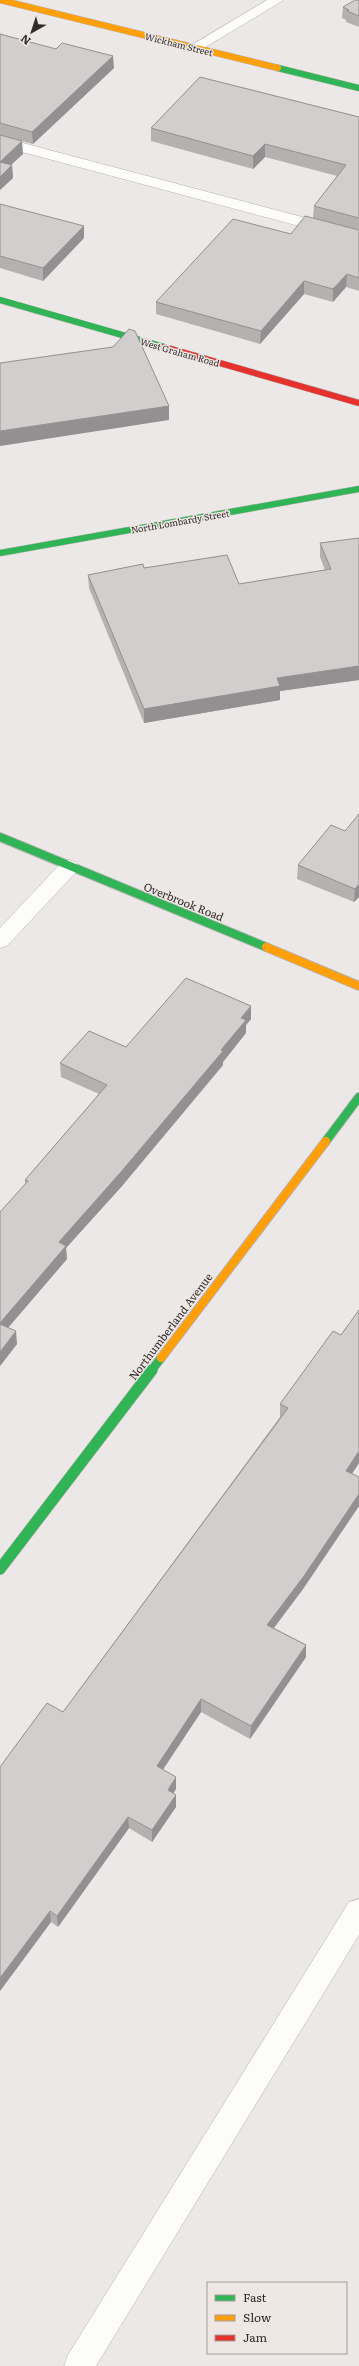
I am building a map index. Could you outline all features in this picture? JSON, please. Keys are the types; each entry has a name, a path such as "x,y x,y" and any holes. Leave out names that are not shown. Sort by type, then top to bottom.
{"street":[{"name":"Wickham Street","path":"0,0 359,88"},
{"path":"194,48 277,0"},
{"path":"0,141 359,237"},
{"name":"West Graham Road","path":"0,300 359,403"},
{"name":"North Lombardy Street","path":"0,553 359,489"},
{"name":"Overbrook Road","path":"0,837 359,986"},
{"path":"0,941 69,866"},
{"name":"Northumberland Avenue","path":"0,1569 359,1097"},
{"path":"79,2366 359,1911"}],"building":[{"path":"355,0 359,0 359,16 347,11 349,10 343,7"},
{"path":"0,34 56,49 62,43 113,56 32,132 0,123"},
{"path":"200,77 359,117 359,218 314,206 346,165 265,144 253,156 151,128"},
{"path":"0,135 22,141 0,162"},
{"path":"0,162 12,165 0,177"},
{"path":"0,204 84,226 43,268 0,256"},
{"path":"305,216 359,230 359,278 347,274 333,289 304,281 261,331 156,302 233,219 291,234"},
{"path":"129,329 135,331 169,406 0,431 0,363 113,347"},
{"path":"359,538 359,666 277,678 280,686 144,709 88,575 143,564 144,568 227,555 239,584 331,569 320,543"},
{"path":"359,814 359,884 355,889 298,865 331,825 345,831"},
{"path":"186,978 251,1006 241,1018 246,1020 221,1050 223,1051 121,1172 59,1242 66,1246 0,1323 0,1212 28,1181 25,1180 107,1085 60,1063 89,1031 126,1047"},
{"path":"359,1310 359,1451 346,1471 359,1477 359,1494 304,1576 267,1625 306,1645 251,1726 201,1699 157,1766 176,1777 168,1790 176,1795 152,1830 128,1817 57,1916 50,1911 0,1978 0,1767 47,1703 63,1712 288,1408 280,1404 333,1331 341,1335"},
{"path":"0,1324 16,1331 0,1352"}],"traffic: fast":[{"path":"278,68 359,88"},
{"path":"0,300 164,347"},
{"path":"0,553 359,489"},
{"path":"0,837 266,947"},
{"path":"326,1141 359,1097"},
{"path":"0,1569 161,1358"}],"traffic: slow":[{"path":"0,0 278,68"},
{"path":"266,947 359,986"},
{"path":"161,1358 326,1141"}],"traffic: jam":[{"path":"164,347 359,403"}]}
